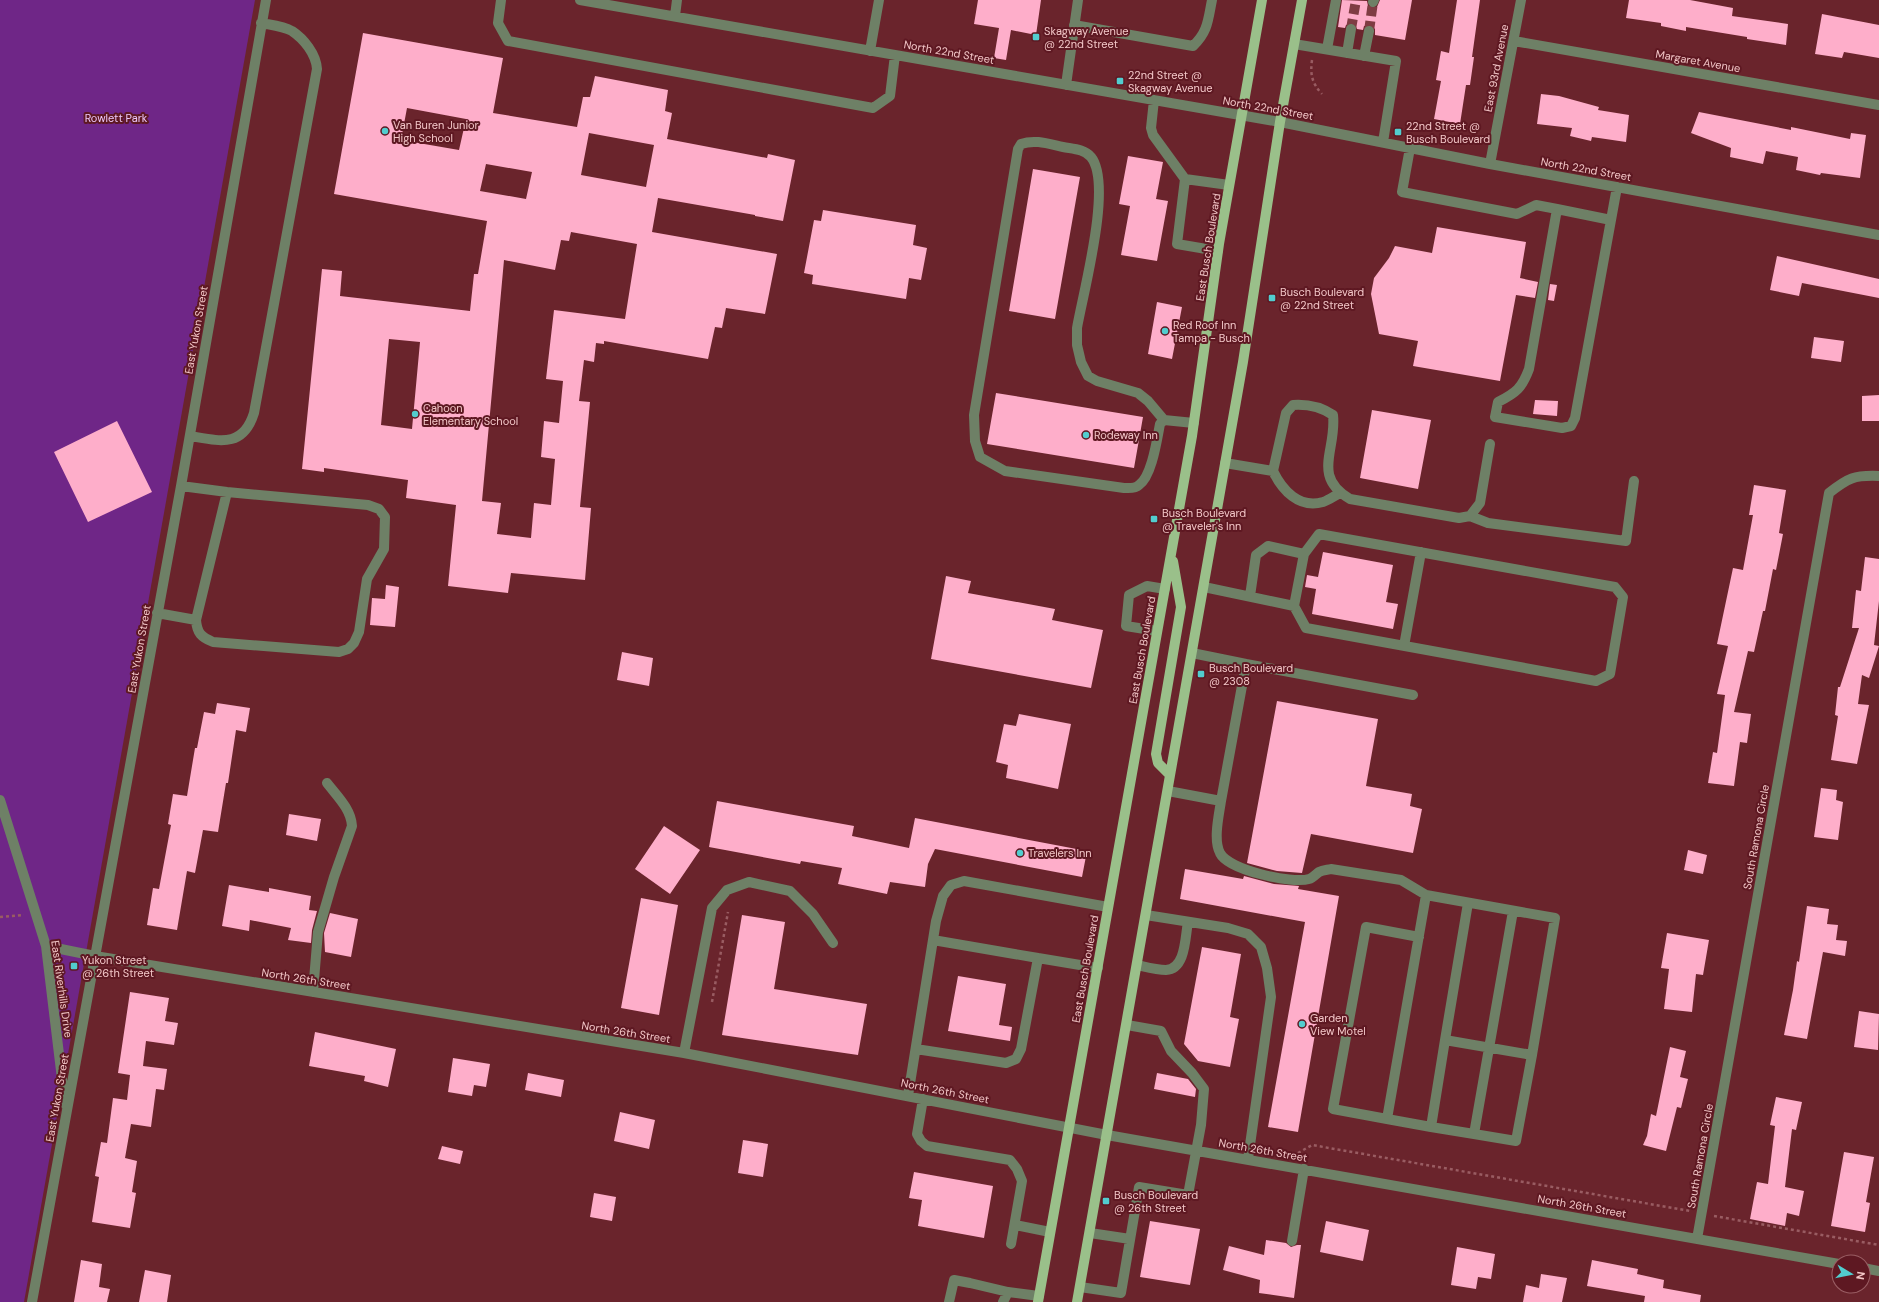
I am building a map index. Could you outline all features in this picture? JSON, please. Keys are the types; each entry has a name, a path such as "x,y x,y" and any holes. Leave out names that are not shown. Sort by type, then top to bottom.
{"main road":[{"name":"East Busch Boulevard","path":"1038,1299 1070,1127 1194,423 1218,250 1262,0"},
{"path":"1077,1302 1243,362 1280,122 1302,0"},
{"path":"1170,775 1158,763 1156,754 1181,607 1171,553"}],"street":[{"name":"East Yukon Street","path":"32,1302 190,436 266,0"},
{"path":"501,0 498,23 508,41 873,108 890,96 895,55"},
{"name":"North 22nd Street","path":"580,0 1242,115 1490,164 1879,235"},
{"path":"675,16 677,0"},
{"path":"870,51 879,0"},
{"path":"1066,85 1078,0"},
{"path":"1074,25 1193,46 1202,38 1206,29 1212,0"},
{"path":"1327,50 1336,0"},
{"name":"East 93rd Avenue","path":"1490,164 1521,0"},
{"path":"190,436 227,440 244,433 250,426 254,413 317,69 316,61 309,48 291,31 261,24"},
{"path":"1347,53 1351,28"},
{"path":"1364,56 1369,31"},
{"name":"Margaret Avenue","path":"1514,41 1879,105"},
{"path":"1294,44 1396,61 1383,142"},
{"path":"1154,100 1151,128 1153,135 1185,179 1177,244 1218,250"},
{"path":"1164,420 1160,424 1146,476 1140,485 1134,488 1124,488 1005,471 980,456 975,441 974,415 1018,149 1021,144 1038,141 1085,151 1092,158 1098,173 1099,213 1077,328 1077,345 1081,362 1088,376 1097,381 1138,393 1148,401 1164,420 1194,423"},
{"path":"1410,148 1402,192 1516,214 1536,205 1611,220"},
{"path":"1185,179 1229,185"},
{"path":"1557,209 1529,369 1524,384 1513,394 1498,402 1495,417 1562,428 1571,426 1575,418 1617,187"},
{"path":"1340,493 1322,502 1307,502 1292,498 1280,484 1273,472 1286,413 1293,405 1303,405 1324,409 1332,415 1334,427 1328,467 1330,482 1340,493 1350,499 1459,518 1470,516 1488,523 1626,541 1634,481"},
{"path":"1470,516 1480,503 1490,444"},
{"path":"1225,463 1273,472"},
{"name":"South Ramona Circle","path":"1697,1239 1829,494 1844,481 1860,475 1879,476"},
{"path":"181,486 227,492 368,505 379,509 385,517 384,549 367,579 358,632 354,643 348,649 339,652 213,642 203,638 197,631 196,620 216,543 227,492"},
{"path":"1319,534 1421,552 1615,587 1623,598 1610,674 1596,681 1306,628 1294,606 1304,554 1319,534"},
{"path":"1250,596 1256,554 1268,546 1304,554"},
{"path":"1404,646 1421,552"},
{"path":"1157,631 1126,626 1129,595 1147,586 1165,589"},
{"path":"1204,587 1294,606"},
{"path":"157,614 196,620"},
{"path":"1192,653 1413,695"},
{"path":"1246,664 1221,801 1217,833 1220,853 1236,866 1247,871 1295,880 1310,879 1320,871 1331,869 1401,880 1426,895 1555,918 1516,1141 1333,1109 1366,927 1418,937"},
{"path":"313,992 318,932 334,877 352,826 351,818 347,810 327,783"},
{"path":"1168,791 1221,801"},
{"name":"East Riverhills Drive","path":"0,800 46,946 66,1116"},
{"path":"908,1096 933,940 943,896 951,885 964,881 1108,907"},
{"path":"684,1053 712,908 727,890 749,882 790,891 813,914 833,943"},
{"path":"1387,1119 1426,895"},
{"path":"1431,1127 1468,903"},
{"path":"1474,1134 1513,911"},
{"path":"1146,915 1228,928 1248,934 1261,947 1267,968 1271,997 1248,1159"},
{"path":"1137,965 1165,970 1175,968 1181,960 1188,922"},
{"path":"933,940 1098,968"},
{"name":"North 26th Street","path":"46,946 95,956 684,1053 1107,1134 1831,1263"},
{"path":"916,1049 1006,1063 1016,1058 1021,1049 1038,958"},
{"path":"1080,1287 1121,1297 1139,1187 1188,1195 1201,1125 1204,1089 1192,1073 1171,1051 1161,1031 1127,1025"},
{"path":"1445,1040 1532,1054"},
{"path":"923,1099 917,1134 921,1141 927,1146 1010,1160 1017,1169 1022,1181 1011,1244"},
{"path":"1292,1241 1304,1169"},
{"path":"1014,1225 1050,1232"},
{"path":"1090,1233 1130,1239"},
{"path":"949,1302 954,1280 1038,1299"},
{"path":"1003,1302 1008,1292"}],"path":[{"path":"712,1002 720,963 726,913 730,909"},
{"path":"0,916 24,915"},
{"path":"1298,1153 1312,1145 1879,1245"}],"green space":[{"name":"Rowlett Park","path":"0,0 255,0 24,1302 0,1302"}],"building":[{"path":"978,0 1041,0 1036,35 1011,30 1006,60 994,58 999,28 974,24"},
{"path":"1342,0 1367,1 1368,6 1373,8 1377,7 1380,0 1412,0 1405,40 1375,35 1375,29 1371,25 1364,26 1363,30 1357,29 1355,24 1352,23 1346,25 1345,28 1338,27"},
{"path":"1457,0 1480,0 1472,57 1474,57 1470,85 1466,85 1460,124 1434,119 1441,81 1436,80 1441,51 1449,53"},
{"path":"1629,0 1690,0 1733,8 1732,16 1788,24 1786,45 1686,27 1686,31 1661,26 1661,23 1626,18"},
{"path":"1822,14 1879,25 1879,58 1844,52 1842,58 1815,54"},
{"path":"363,33 503,58 493,113 577,127 583,97 590,97 595,76 668,90 665,111 672,113 667,139 767,158 768,154 795,160 783,221 658,198 652,232 777,254 765,314 726,308 722,328 715,327 708,359 604,341 604,344 596,343 594,362 584,360 579,401 590,402 580,507 591,508 585,580 511,573 508,593 448,586 456,505 406,498 408,480 324,468 324,472 302,469 322,269 342,271 340,296 470,311 474,274 478,274 487,221 334,194","holes":["407,108 466,119 459,150 401,140","589,133 654,145 646,187 581,175","486,164 532,172 526,199 480,191","571,232 637,244 625,319 554,310 546,379 563,381 559,423 544,421 541,457 555,459 551,505 534,503 531,538 497,534 501,503 482,501 504,260 555,270 561,240 569,241","389,339 420,342 412,429 381,425"]},
{"path":"1541,94 1559,96 1599,107 1598,110 1629,115 1626,142 1592,137 1591,141 1570,136 1572,128 1537,124"},
{"path":"1699,112 1791,130 1791,127 1850,139 1851,133 1866,135 1860,178 1821,173 1820,175 1796,170 1798,157 1766,151 1763,164 1730,157 1731,148 1691,133"},
{"path":"1128,156 1163,162 1156,199 1168,201 1157,261 1121,255 1130,206 1119,204"},
{"path":"1033,169 1080,177 1055,319 1009,311"},
{"path":"823,210 916,225 913,245 927,248 921,280 909,278 906,299 812,284 813,275 804,273 814,220 821,221"},
{"path":"1437,227 1526,242 1520,278 1538,282 1535,298 1516,295 1500,381 1413,366 1418,341 1379,334 1371,294 1374,278 1389,258 1395,246 1432,253"},
{"path":"1777,256 1879,279 1879,298 1802,283 1799,296 1770,290"},
{"path":"1550,284 1557,285 1554,301 1548,300"},
{"name":"Red Roof Inn Tampa - Busch","path":"1157,302 1182,307 1172,359 1148,354"},
{"path":"1814,337 1844,341 1841,362 1811,358"},
{"path":"996,393 1143,417 1134,468 987,444"},
{"path":"1879,395 1879,421 1862,421 1862,396"},
{"path":"1535,400 1558,401 1557,416 1533,414"},
{"path":"1372,410 1431,420 1418,489 1360,478"},
{"path":"117,421 152,492 88,522 54,452"},
{"path":"1754,485 1786,490 1779,533 1783,534 1776,570 1773,569 1765,611 1763,611 1754,652 1748,651 1734,712 1751,714 1747,743 1740,742 1734,786 1708,783 1713,752 1717,753 1725,695 1717,694 1728,646 1717,644 1733,568 1743,570 1753,515 1749,515"},
{"path":"1323,552 1393,565 1386,602 1398,604 1393,629 1312,614 1316,589 1305,587 1307,575 1318,577"},
{"path":"1865,557 1879,559 1879,601 1874,645 1879,646 1869,678 1862,675 1858,704 1869,705 1857,764 1831,760 1838,716 1835,715 1838,687 1840,687 1859,628 1852,628 1856,590 1861,591"},
{"path":"946,576 971,581 968,593 1055,609 1052,620 1103,630 1091,688 931,659"},
{"path":"386,585 399,587 395,627 370,625 372,598 385,599"},
{"path":"622,652 653,658 649,686 617,680"},
{"path":"1277,701 1378,719 1366,786 1412,794 1410,806 1422,809 1413,853 1311,834 1302,873 1277,871 1247,863"},
{"path":"217,703 250,708 246,732 236,730 228,783 226,783 218,832 203,830 195,873 187,871 177,930 147,925 153,888 159,889 171,825 168,824 173,794 187,796 195,748 197,748 204,712 215,714"},
{"path":"1019,714 1071,724 1058,789 1006,778 1008,765 996,762 1004,724 1016,726"},
{"path":"1821,788 1837,790 1836,800 1843,802 1838,840 1814,837"},
{"path":"717,801 854,826 852,836 909,848 915,818 1087,851 1082,877 935,849 928,864 925,887 890,882 887,894 838,884 842,868 801,861 800,864 709,847"},
{"path":"289,814 321,819 317,841 286,835"},
{"path":"664,826 700,850 670,894 635,869"},
{"path":"1688,850 1707,855 1703,874 1684,870"},
{"name":"Garden View Motel","path":"1185,869 1243,879 1244,876 1274,884 1299,886 1298,889 1339,896 1298,1132 1268,1127 1305,922 1180,899"},
{"path":"229,885 269,892 269,888 311,896 309,910 317,911 312,930 311,943 288,940 291,928 250,920 249,931 222,926"},
{"path":"641,898 678,905 659,1015 621,1008"},
{"path":"1807,906 1829,909 1827,924 1838,925 1836,940 1847,941 1845,956 1823,952 1807,1039 1784,1035 1797,961 1799,962"},
{"path":"330,913 358,919 351,957 325,952 324,933"},
{"path":"742,915 785,922 774,989 867,1004 858,1055 722,1035"},
{"path":"1667,933 1709,940 1703,975 1696,974 1692,1012 1664,1009 1669,969 1661,968"},
{"path":"1202,947 1241,954 1230,1017 1239,1019 1230,1067 1198,1061 1184,1044"},
{"path":"958,976 1006,984 999,1025 1012,1027 1010,1041 948,1031"},
{"path":"130,992 169,998 165,1021 178,1023 174,1045 146,1041 143,1066 167,1069 164,1090 156,1089 151,1127 131,1124 125,1158 137,1161 132,1192 136,1193 130,1228 92,1222 99,1177 95,1176 101,1142 107,1143 113,1098 127,1100 130,1075 118,1073"},
{"path":"1859,1011 1879,1014 1878,1050 1854,1047"},
{"path":"315,1032 396,1049 388,1087 364,1081 365,1076 309,1066"},
{"path":"1670,1047 1686,1051 1680,1077 1688,1079 1681,1108 1677,1107 1666,1151 1643,1145 1647,1136 1651,1114 1656,1116"},
{"path":"453,1058 490,1064 486,1087 474,1085 472,1096 448,1092"},
{"path":"528,1073 564,1080 561,1097 525,1090"},
{"path":"1157,1073 1188,1079 1196,1089 1195,1097 1154,1089"},
{"path":"1776,1097 1802,1102 1796,1130 1792,1129 1785,1187 1804,1191 1799,1216 1787,1213 1785,1226 1750,1219 1757,1182 1768,1184 1775,1126 1770,1125"},
{"path":"620,1112 655,1120 649,1149 614,1141"},
{"path":"743,1140 768,1144 763,1177 738,1173"},
{"path":"442,1146 463,1151 460,1164 438,1159"},
{"path":"1844,1152 1874,1157 1866,1202 1870,1203 1865,1232 1831,1226"},
{"path":"914,1172 993,1186 984,1238 918,1226 922,1200 909,1198"},
{"path":"594,1193 616,1197 612,1221 590,1217"},
{"path":"1150,1221 1200,1229 1190,1285 1140,1277"},
{"path":"1326,1221 1369,1230 1363,1261 1320,1252"},
{"path":"1266,1240 1286,1243 1291,1247 1301,1245 1294,1298 1259,1293 1260,1280 1223,1270 1229,1246 1264,1255"},
{"path":"1457,1247 1495,1254 1491,1279 1478,1277 1476,1289 1451,1285"},
{"path":"81,1260 102,1264 99,1287 110,1289 107,1302 74,1302"},
{"path":"1592,1260 1638,1269 1637,1274 1664,1280 1663,1288 1701,1295 1700,1302 1644,1302 1645,1296 1587,1286"},
{"path":"145,1270 171,1275 167,1302 139,1302"},
{"path":"1541,1274 1567,1278 1562,1302 1523,1302 1526,1285 1539,1288"}],"tunnel":[{"path":"1351,29 1356,0"},
{"path":"1369,31 1373,2"}],"place":[{"name":"Skagway Avenue @ 22nd Street","path":"1036,37"},
{"name":"22nd Street @ Skagway Avenue","path":"1120,81"},
{"name":"Van Buren Junior High School","path":"385,131"},
{"name":"22nd Street @ Busch Boulevard","path":"1398,132"},
{"name":"Busch Boulevard @ 22nd Street","path":"1272,298"},
{"name":"Red Roof Inn Tampa - Busch","path":"1165,331"},
{"name":"Cahoon Elementary School","path":"415,414"},
{"name":"Rodeway Inn","path":"1086,435"},
{"name":"Busch Boulevard @ Traveler's Inn","path":"1154,519"},
{"name":"Busch Boulevard @ 2308","path":"1201,674"},
{"name":"Travelers Inn","path":"1020,853"},
{"name":"Yukon Street @ 26th Street","path":"74,966"},
{"name":"Garden View Motel","path":"1302,1024"},
{"name":"Busch Boulevard @ 26th Street","path":"1106,1201"}]}
